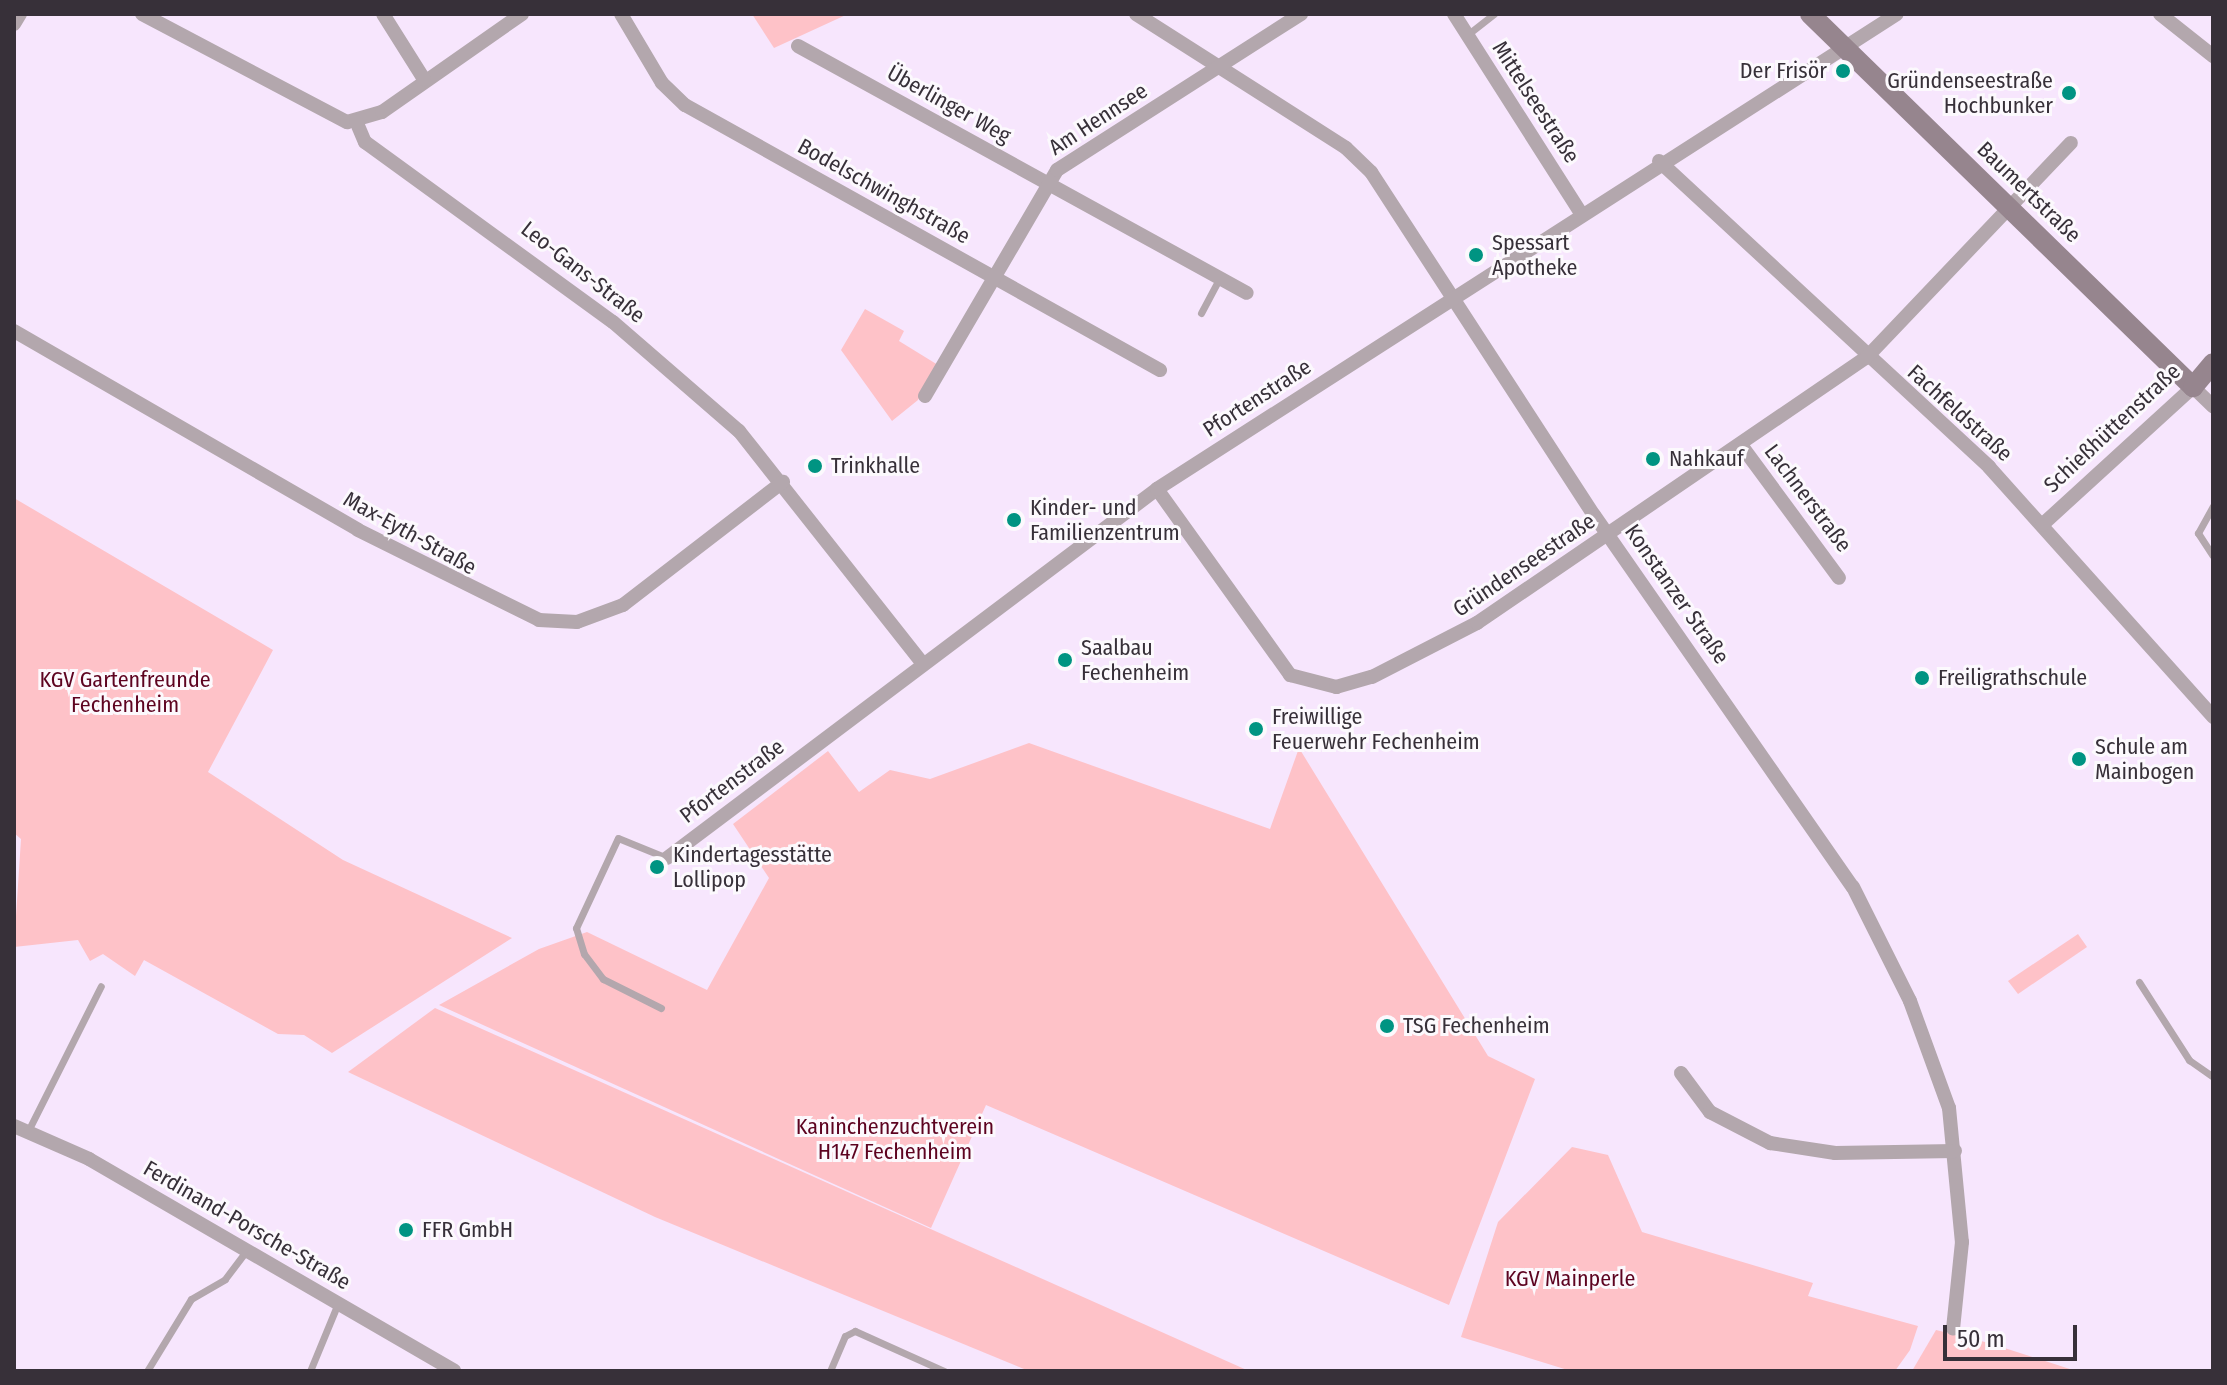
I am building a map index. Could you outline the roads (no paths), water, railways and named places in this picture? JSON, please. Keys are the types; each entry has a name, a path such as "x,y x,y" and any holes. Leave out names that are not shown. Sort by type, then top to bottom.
{"street":[{"path":"14,24 20,14"},
{"path":"142,14 315,110 356,121 382,112 424,79 522,14"},
{"path":"383,14 424,79"},
{"name":"Bodelschwinghstraße","path":"621,14 662,83 685,105 1160,370"},
{"name":"Konstanzer Straße","path":"1136,14 1221,65 1358,157 1608,534 1866,909 1930,1049 1955,1151 1962,1242 1953,1329"},
{"name":"Am Hennsee","path":"925,396 1047,183 1301,14"},
{"name":"Mittelseestraße","path":"1454,14 1581,213"},
{"name":"Baumertstraße","path":"1810,14 2213,406"},
{"name":"Pfortenstraße","path":"667,858 1157,489 1659,161 1897,14"},
{"path":"2160,14 2213,56"},
{"name":"Überlinger Weg","path":"798,46 1247,293"},
{"name":"Leo-Gans-Straße","path":"356,121 365,142 499,235 689,385 783,482 922,663"},
{"name":"Gründenseestraße","path":"1157,489 1264,647 1290,675 1318,686 1354,683 1429,652 1741,445 1866,358 2071,143"},
{"name":"Fachfeldstraße","path":"1659,161 1866,358 1989,467 2213,717"},
{"name":"Max-Eyth-Straße","path":"14,331 345,523 539,620 577,622 623,605 783,482"},
{"name":"Schießhüttenstraße","path":"2042,525 2193,387 2213,363"},
{"name":"Lachnerstraße","path":"1741,445 1839,578"},
{"path":"1681,1073 1710,1112 1770,1143 1835,1153 1955,1151"},
{"name":"Ferdinand-Porsche-Straße","path":"21,1129 247,1249 454,1371"}],"lane":[{"path":"1467,35 1494,14"},
{"path":"1201,313 1220,278"},
{"path":"2213,506 2198,533 2213,556"},
{"path":"661,1008 603,979 584,954 576,928 618,838 667,858"},
{"path":"2139,982 2189,1060 2213,1077"},
{"path":"21,1129 101,986"},
{"path":"147,1371 191,1299 225,1279 247,1249"},
{"path":"310,1371 338,1303"},
{"path":"830,1371 845,1336 855,1331 944,1371"}],"place":[{"name":"Der Frisör","path":"1843,71"},
{"name":"Gründenseestraße Hochbunker","path":"2069,93"},
{"name":"Spessart Apotheke","path":"1476,255"},
{"name":"Nahkauf","path":"1653,459"},
{"name":"Trinkhalle","path":"815,466"},
{"name":"Kinder- und Familienzentrum","path":"1014,520"},
{"name":"Saalbau Fechenheim","path":"1065,660"},
{"name":"Freiligrathschule","path":"1922,678"},
{"name":"Freiwillige Feuerwehr Fechenheim","path":"1256,729"},
{"name":"Schule am Mainbogen","path":"2079,759"},
{"name":"Kindertagesstätte Lollipop","path":"657,867"},
{"name":"TSG Fechenheim","path":"1387,1026"},
{"name":"FFR GmbH","path":"406,1230"}],"park label":[{"name":"KGV Gartenfreunde Fechenheim","path":"125,692"},
{"name":"Kaninchenzuchtverein H147 Fechenheim","path":"895,1138"},
{"name":"KGV Mainperle","path":"1570,1279"}]}
